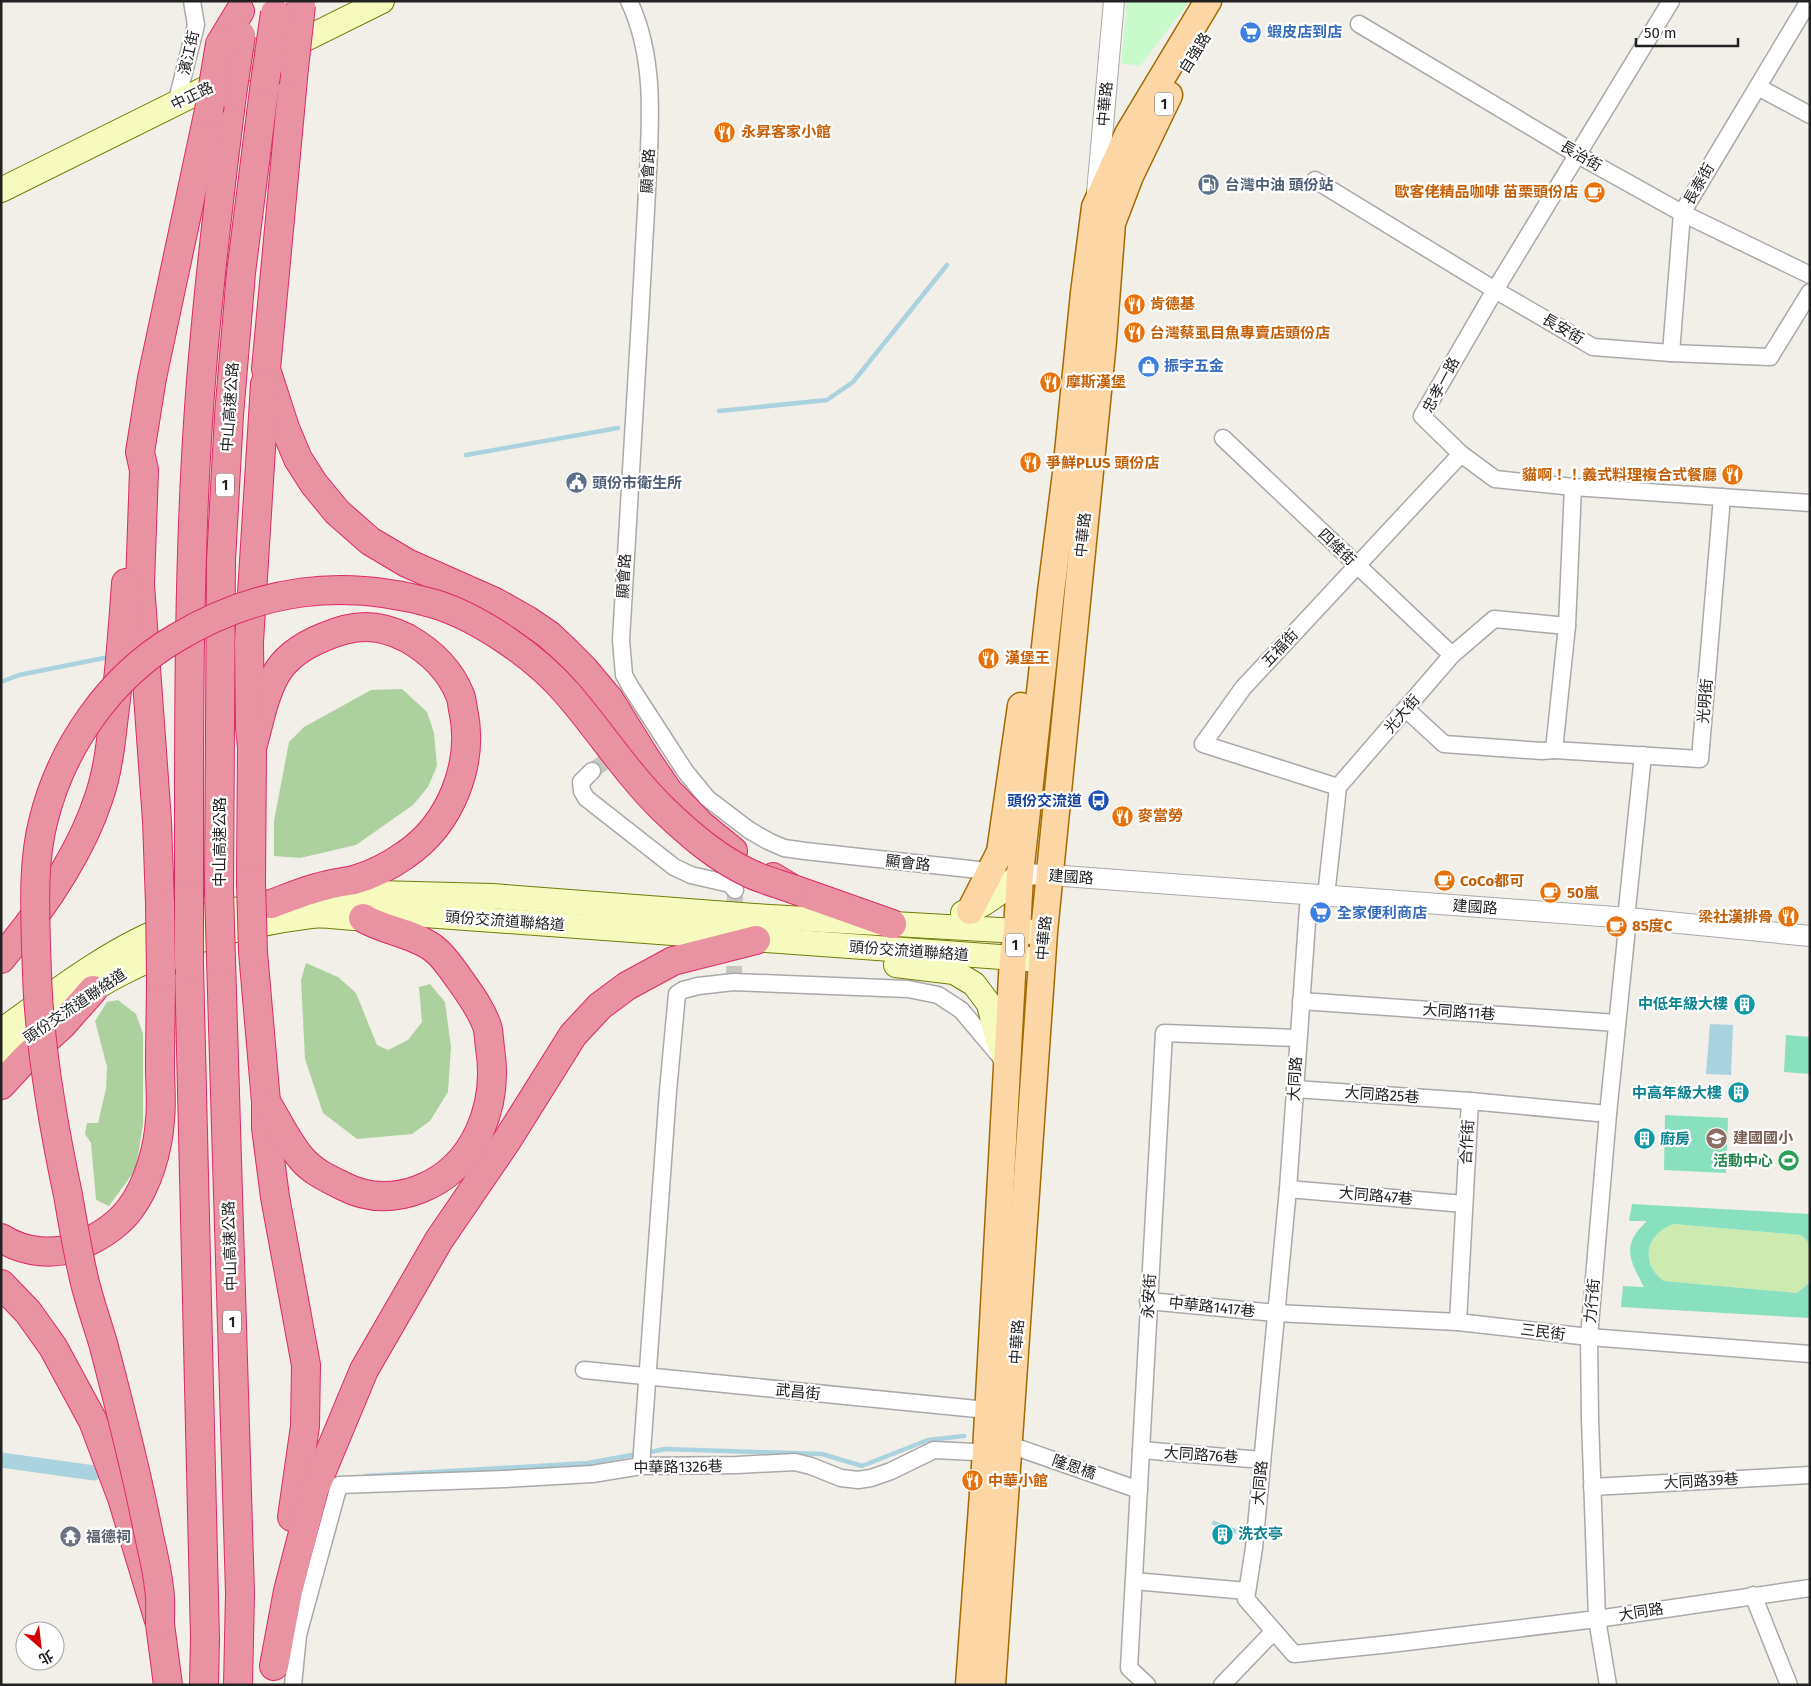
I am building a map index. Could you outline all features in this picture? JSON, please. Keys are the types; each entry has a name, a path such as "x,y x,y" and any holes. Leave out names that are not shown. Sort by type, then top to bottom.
{"highway":[{"path":"279,1678 305,1426 306,1365 275,1197 266,1128 266,1102 253,952 251,882 252,748 249,642 263,404 294,68 289,5"},
{"name":"中山高速公路","path":"238,1685 240,1593 221,960 221,561 229,415 240,274 265,82 289,5"},
{"path":"1,959 18,939 61,877 82,838 99,797 112,738 121,662 134,472 140,452 152,378 209,110 220,44 241,6"},
{"name":"中山高速公路","path":"204,1685 205,1639 189,965 188,663 198,424 207,312 232,95 241,34 241,6"},
{"path":"266,369 284,428 298,459 314,484 337,512 370,541 407,563 495,602 549,635 578,663 609,699 656,774 685,809 723,844 793,889"},
{"path":"1,1238 24,1248 55,1252 76,1247 108,1231 129,1210 140,1193 155,1148 160,1120 161,975 158,821 140,584 144,470 140,452"},
{"path":"168,1685 160,1624 160,1590 142,1498 112,1376 86,1286 53,1125 38,1007 35,908 38,849 41,830 63,764 96,709 122,681 143,662 170,642 206,621 270,597 301,591 366,590 439,605 469,618 502,638 524,653 565,690 662,808 708,848 750,874 892,924"},
{"path":"252,748 266,698 275,675 290,656 314,641 340,630 364,626 396,632 422,647 444,668 460,695 467,726 464,765 452,800 440,821 421,842 406,855 356,880 324,886 271,904"},
{"path":"266,1102 303,1160 323,1176 356,1193 384,1197 408,1193 435,1183 458,1165 474,1144 487,1116 492,1087 492,1060 487,1026 472,996 452,968 433,948 408,935 377,926 364,918"},
{"path":"279,1678 288,1591 314,1490 364,1370 439,1240 506,1142 572,1035 600,1006 627,986 673,961 756,940"},
{"path":"1,1085 25,1059 62,1025 93,990"},
{"path":"1,1284 28,1312 54,1348 93,1421 122,1498 160,1624"}],"main road":[{"name":"中正路","path":"1,190 382,1"},
{"name":"自強路","path":"1106,211 1128,134 1208,1"},
{"name":"自強路","path":"1106,211 1130,176 1163,106 1228,1"},
{"name":"中華路","path":"992,1685 1002,1450 1000,1412 1007,1064 1013,958 1017,932 1020,874 1051,592 1077,474 1103,341 1112,223 1106,211"},
{"name":"中華路","path":"1000,1412 1050,875 1077,474"},
{"name":"中華路","path":"970,911 995,862 1029,653 1051,592"},
{"path":"892,924 947,919 970,911 1002,892 1020,874"},
{"name":"頭份交流道聯絡道","path":"1,1031 72,980 115,954 173,925 271,904 377,892 492,896 754,916 1044,932"},
{"name":"頭份交流道聯絡道","path":"1,1055 93,990 119,974 172,950 208,936 313,916 364,918 397,914 1042,960"},
{"path":"756,940 770,950 954,972 974,984 989,1004 1007,1064"},
{"name":"中華路","path":"969,1685 1002,1450"}],"street":[{"name":"濱江街","path":"176,104 196,25 192,1"},
{"name":"顯會路","path":"629,1 641,29 646,51 650,114 621,640 624,675 685,771 707,798 749,830 768,841 784,848 805,851 995,862 1020,874"},
{"name":"中華路","path":"1106,211 1114,1"},
{"name":"忠孝一路","path":"1671,1 1495,290 1422,416 1461,454 1495,479 1573,487 1810,503"},
{"name":"長泰街","path":"1671,353 1682,213 1809,1"},
{"name":"長治街","path":"1359,24 1578,155 1682,213 1810,275"},
{"path":"1758,87 1810,115"},
{"name":"長安街","path":"1315,180 1495,290 1593,347 1671,353 1770,357 1810,292"},
{"name":"四維街","path":"1223,438 1452,655"},
{"name":"五福街","path":"1338,786 1203,744 1243,688 1461,454"},
{"path":"1554,750 1567,626 1573,487"},
{"name":"光明街","path":"1406,709 1444,744 1700,759 1722,497"},
{"name":"光大街","path":"1338,786 1452,655 1494,619 1567,626"},
{"name":"力行街","path":"1608,1685 1597,1618 1589,1337 1608,1114 1643,755"},
{"path":"592,772 582,782 582,791 586,798 674,867 692,875 730,884 735,890"},
{"path":"1318,895 1338,786"},
{"name":"建國路","path":"1020,874 1627,918 1810,936"},
{"name":"大同路","path":"1318,895 1297,1038 1288,1188 1254,1548 1246,1598 1294,1654 1597,1618 1810,1588"},
{"path":"641,1462 668,1083 677,994 688,988 734,982 908,989 938,995 961,1010 1007,1064"},
{"name":"大同路11巷","path":"1301,1001 1617,1023"},
{"name":"永安街","path":"1147,1685 1129,1668 1164,1033 1297,1038"},
{"name":"大同路25巷","path":"1294,1089 1470,1101"},
{"name":"合作街","path":"1458,1322 1470,1101 1608,1114"},
{"name":"大同路47巷","path":"1288,1188 1464,1204"},
{"name":"中華路1417巷","path":"1148,1300 1276,1313"},
{"name":"三民街","path":"1276,1313 1458,1322 1589,1337 1810,1354"},
{"name":"武昌街","path":"584,1370 1000,1412"},
{"name":"中華路1326巷","path":"279,1678 298,1635 339,1485 592,1474 641,1462 737,1465 795,1462 841,1478 858,1480 891,1471 934,1450 1002,1450"},
{"name":"隆恩橋","path":"1002,1450 1138,1490"},
{"name":"大同路76巷","path":"1141,1450 1262,1460"},
{"name":"大同路39巷","path":"1592,1487 1810,1475"},
{"path":"1134,1581 1247,1590"},
{"path":"1753,1595 1789,1685"},
{"path":"1222,1685 1274,1631"}],"green space":[{"path":"1127,1 1190,1 1140,66 1121,63"},
{"path":"402,689 427,712 434,733 437,766 428,787 413,805 356,845 300,858 274,856 274,821 289,742 304,727 371,690"},
{"path":"306,963 338,977 356,993 377,1045 388,1050 408,1040 422,1022 419,987 430,984 445,1002 451,1047 448,1092 430,1121 412,1134 357,1139 323,1113 305,1059 301,980"},
{"path":"118,1000 136,1014 143,1034 143,1124 136,1169 109,1206 96,1200 91,1143 85,1134 87,1123 98,1123 106,1089 107,1067 95,1021 107,1002"},
{"path":"1786,1035 1810,1037 1810,1074 1784,1072"},
{"path":"1665,1115 1728,1118 1726,1173 1664,1170"},
{"path":"1632,1204 1810,1214 1810,1244 1801,1235 1674,1224 1657,1234 1649,1249 1649,1257 1651,1266 1656,1274 1664,1281 1797,1293 1810,1282 1810,1318 1621,1307 1623,1286 1644,1287 1634,1268 1630,1253 1633,1238 1647,1221 1629,1221"},
{"path":"1674,1224 1801,1235 1810,1244 1810,1282 1797,1293 1664,1281 1651,1266 1649,1249 1657,1234"}],"water":[{"path":"1710,1024 1733,1025 1731,1075 1706,1074"}],"waterway":[{"path":"719,411 827,400 853,382 947,265"},
{"path":"466,455 618,428"},
{"path":"1,682 19,675 109,657"},
{"path":"645,1453 665,1449 822,1454 862,1466 928,1440 964,1436"},
{"path":"366,1476 588,1463 637,1454"},
{"path":"1,1460 94,1473"},
{"path":"1214,1523 1241,1533"}],"tunnel":[{"path":"592,771 654,725"},
{"path":"734,982 735,890"}],"place":[{"name":"蝦皮店到店","path":"1251,32"},
{"name":"永昇客家小館","path":"725,132"},
{"name":"台灣中油 頭份站","path":"1209,185"},
{"name":"歐客佬精品咖啡 苗栗頭份店","path":"1594,192"},
{"name":"肯德基","path":"1134,304"},
{"name":"台灣蔡虱目魚專賣店頭份店","path":"1134,333"},
{"name":"振宇五金","path":"1148,366"},
{"name":"摩斯漢堡","path":"1050,382"},
{"name":"爭鮮PLUS 頭份店","path":"1030,463"},
{"name":"貓啊！！義式料理複合式餐廳","path":"1733,475"},
{"name":"頭份市衛生所","path":"576,483"},
{"name":"漢堡王","path":"989,658"},
{"name":"頭份交流道","path":"1098,801"},
{"name":"麥當勞","path":"1122,816"},
{"name":"CoCo都可","path":"1444,881"},
{"name":"50嵐","path":"1551,893"},
{"name":"全家便利商店","path":"1321,913"},
{"name":"梁社漢排骨","path":"1789,917"},
{"name":"85度C","path":"1616,926"},
{"name":"中低年級大樓","path":"1744,1004"},
{"name":"中高年級大樓","path":"1738,1093"},
{"name":"建國國小","path":"1717,1138"},
{"name":"廚房","path":"1644,1139"},
{"name":"活動中心","path":"1789,1161"},
{"name":"中華小館","path":"972,1481"},
{"name":"洗衣亭","path":"1222,1534"},
{"name":"福德祠","path":"70,1537"}]}
